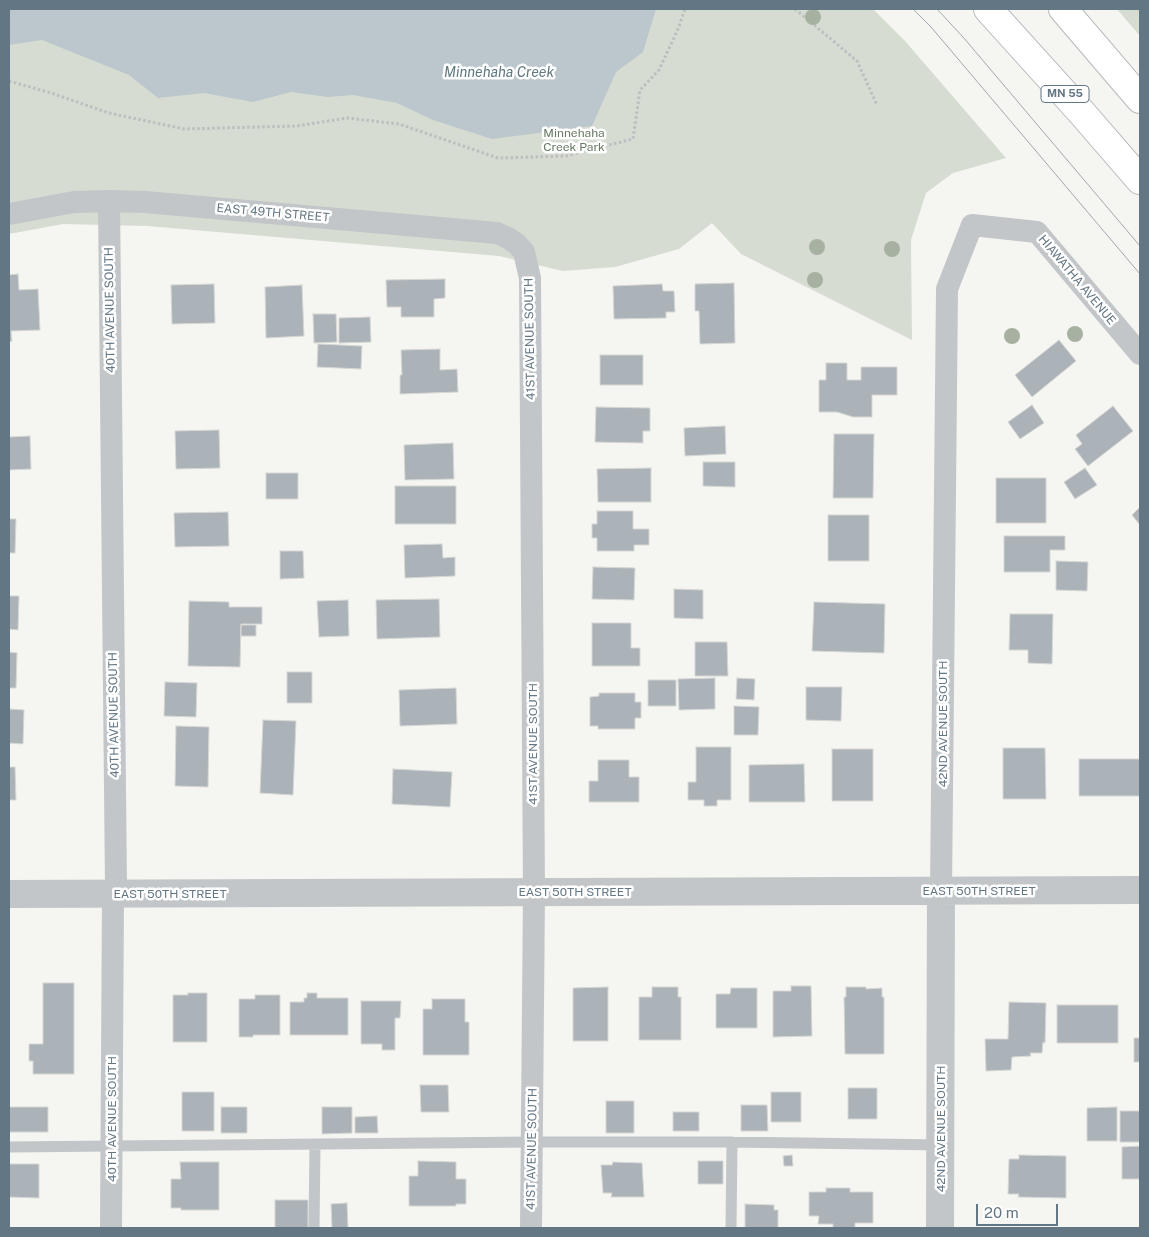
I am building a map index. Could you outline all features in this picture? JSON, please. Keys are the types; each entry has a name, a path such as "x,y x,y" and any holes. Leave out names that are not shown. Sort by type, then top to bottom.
{"highway":[{"name":"MN 55","path":"988,9 1082,112 1140,180"},
{"path":"1063,9 1140,99"}],"street":[{"name":"40TH AVENUE SOUTH","path":"109,201 116,886 113,894 111,1228"},
{"name":"EAST 49TH STREET","path":"9,214 74,202 145,202 497,233 517,244 524,252 526,260"},
{"name":"HIAWATHA AVENUE","path":"972,225 1036,232 1140,354"},
{"name":"42ND AVENUE SOUTH","path":"940,1228 947,289 972,225"},
{"name":"41ST AVENUE SOUTH","path":"526,260 530,278 534,892 531,1228"},
{"name":"EAST 50TH STREET","path":"9,894 1140,890"}],"lane":[{"path":"9,1146 532,1142 941,1145"},
{"path":"731,1228 732,1142"},
{"path":"314,1228 315,1144"}],"path":[{"path":"9,81 109,113 184,129 297,126 347,118 399,124 498,158 566,156 633,139 640,90 659,70 685,9"},
{"path":"795,9 857,61 877,105"}],"green space":[{"name":"Minnehaha Creek Park","path":"9,9 873,9 905,41 1006,158 953,173 926,193 911,240 912,340 741,254 712,223 679,249 615,267 563,271 499,256 147,226 63,224 9,234"},
{"path":"1117,9 1140,9 1140,36"}],"water":[{"name":"Minnehaha Creek","path":"9,9 656,9 643,52 616,72 592,126 492,139 433,120 397,103 353,95 328,97 291,92 253,102 204,93 158,98 129,75 42,40 9,45"}],"building":[{"path":"18,274 19,290 38,289 40,330 11,331 12,341 9,342 9,275"},
{"path":"445,279 445,298 434,299 434,317 401,317 401,307 387,307 386,280"},
{"path":"734,283 735,343 700,344 699,311 695,311 695,284"},
{"path":"214,284 215,323 172,324 171,285"},
{"path":"662,284 663,291 674,291 675,312 666,312 666,318 614,319 613,286"},
{"path":"302,285 304,336 266,338 265,287"},
{"path":"313,314 336,314 337,342 314,343"},
{"path":"370,317 371,342 339,343 339,318"},
{"path":"1059,340 1076,361 1032,397 1015,375"},
{"path":"318,344 362,346 361,369 317,367"},
{"path":"440,349 440,370 457,369 458,392 400,394 400,375 402,375 401,350"},
{"path":"600,355 643,355 643,385 600,385"},
{"path":"826,363 847,363 847,380 861,380 861,367 897,367 897,395 872,395 872,417 853,417 837,412 819,412 819,380 826,380"},
{"path":"1032,405 1044,423 1020,439 1008,422"},
{"path":"1113,406 1133,431 1088,466 1075,449 1082,444 1076,435"},
{"path":"596,407 650,408 650,431 643,431 643,443 595,442"},
{"path":"725,426 726,454 685,456 684,428"},
{"path":"219,430 220,468 176,469 175,431"},
{"path":"834,434 874,434 873,498 833,498"},
{"path":"30,436 31,469 9,470 9,437"},
{"path":"453,443 454,479 405,480 404,445"},
{"path":"703,462 735,462 735,487 703,486"},
{"path":"651,468 651,502 598,502 597,469"},
{"path":"1085,468 1097,485 1075,499 1064,482"},
{"path":"266,473 298,473 298,499 266,499"},
{"path":"996,478 1046,478 1046,523 996,523"},
{"path":"395,486 456,486 456,524 395,524"},
{"path":"1140,507 1140,525 1132,515"},
{"path":"597,511 633,511 633,529 649,529 649,545 634,545 634,551 597,551 597,538 592,538 592,524 597,524"},
{"path":"228,512 229,546 175,547 174,513"},
{"path":"828,515 869,515 869,561 828,561"},
{"path":"9,519 16,519 15,553 9,553"},
{"path":"1004,536 1065,536 1065,550 1050,550 1050,572 1004,572"},
{"path":"442,544 443,558 455,557 455,576 405,578 404,545"},
{"path":"280,551 303,551 304,578 280,579"},
{"path":"1056,561 1088,562 1087,591 1056,590"},
{"path":"593,567 635,568 634,600 592,599"},
{"path":"674,589 703,590 703,619 674,618"},
{"path":"9,596 19,596 18,630 9,629"},
{"path":"439,599 440,637 377,639 376,600"},
{"path":"348,600 349,636 319,637 317,601"},
{"path":"189,601 229,602 229,607 262,607 262,624 241,624 240,667 188,666"},
{"path":"814,602 885,604 884,653 812,651"},
{"path":"1010,614 1053,614 1052,664 1028,663 1028,650 1009,650"},
{"path":"592,623 631,623 631,648 640,648 640,666 592,666"},
{"path":"241,625 256,625 256,636 241,636"},
{"path":"695,642 727,642 728,676 695,676"},
{"path":"9,652 17,653 16,688 9,688"},
{"path":"287,672 312,672 312,703 287,703"},
{"path":"715,678 715,709 679,710 678,679"},
{"path":"737,678 755,679 754,700 736,699"},
{"path":"648,680 676,680 676,706 648,706"},
{"path":"165,682 197,683 196,717 164,716"},
{"path":"806,687 842,687 841,721 806,720"},
{"path":"456,688 457,724 400,726 399,690"},
{"path":"599,693 635,693 635,702 641,702 641,718 635,718 635,729 598,729 598,726 590,726 590,697 599,696"},
{"path":"734,706 759,707 758,735 734,735"},
{"path":"9,709 24,710 23,744 9,743"},
{"path":"263,720 296,721 293,795 260,793"},
{"path":"176,726 209,727 208,787 175,786"},
{"path":"696,747 731,747 731,800 717,800 717,806 704,806 704,800 688,800 688,782 696,782"},
{"path":"1003,748 1045,748 1046,799 1003,799"},
{"path":"832,749 873,749 873,801 832,801"},
{"path":"1079,759 1140,759 1140,796 1079,796"},
{"path":"598,760 629,760 629,777 639,777 639,802 589,802 589,781 598,781"},
{"path":"804,764 805,802 749,802 749,765"},
{"path":"9,767 15,767 16,800 9,800"},
{"path":"393,769 452,772 450,807 392,804"},
{"path":"43,983 74,983 74,1074 33,1074 33,1061 29,1061 29,1044 43,1044"},
{"path":"791,986 811,986 812,1036 773,1037 773,991 791,991"},
{"path":"608,987 608,1041 573,1041 573,988"},
{"path":"652,987 678,987 678,997 681,997 681,1040 639,1040 639,997 652,997"},
{"path":"846,987 882,988 882,997 884,997 884,1054 845,1054 844,997 846,997"},
{"path":"731,988 757,988 757,1028 716,1028 716,994 730,994"},
{"path":"188,993 207,993 207,1042 173,1042 173,995 188,995"},
{"path":"307,993 317,993 317,998 348,998 348,1035 290,1035 290,1002 304,1002 304,998 307,998"},
{"path":"255,995 280,995 280,1035 239,1037 239,999 255,999"},
{"path":"432,999 465,999 465,1022 469,1022 469,1055 423,1055 423,1009 432,1009"},
{"path":"361,1001 401,1001 400,1018 395,1018 395,1050 382,1050 382,1044 361,1044"},
{"path":"1009,1002 1046,1003 1045,1043 1043,1042 1042,1053 1030,1053 1031,1056 1012,1057 1011,1070 986,1071 985,1039 1008,1039"},
{"path":"1057,1005 1118,1005 1118,1043 1057,1043"},
{"path":"1134,1038 1140,1038 1140,1062 1134,1062"},
{"path":"420,1085 448,1085 449,1112 421,1112"},
{"path":"848,1088 877,1088 877,1119 848,1119"},
{"path":"182,1092 214,1092 214,1131 182,1131"},
{"path":"771,1092 801,1092 801,1122 771,1122"},
{"path":"606,1101 634,1101 634,1133 606,1133"},
{"path":"741,1105 767,1105 768,1131 741,1131"},
{"path":"9,1107 48,1107 48,1132 9,1132"},
{"path":"221,1107 247,1107 247,1133 221,1133"},
{"path":"322,1107 352,1107 352,1133 322,1134"},
{"path":"1117,1107 1117,1141 1087,1141 1087,1108"},
{"path":"1120,1111 1140,1111 1140,1142 1120,1142"},
{"path":"673,1112 699,1112 699,1131 673,1131"},
{"path":"377,1116 378,1133 355,1133 355,1117"},
{"path":"1140,1146 1140,1179 1122,1179 1122,1147"},
{"path":"792,1155 793,1166 784,1166 783,1156"},
{"path":"1019,1155 1066,1156 1066,1198 1018,1197 1019,1194 1008,1194 1009,1159 1019,1159"},
{"path":"418,1161 456,1162 456,1179 466,1179 466,1204 456,1204 456,1206 409,1206 409,1176 418,1176"},
{"path":"698,1161 723,1161 723,1184 698,1184"},
{"path":"180,1162 219,1162 219,1210 181,1210 181,1208 171,1208 171,1179 181,1179"},
{"path":"613,1162 642,1163 644,1197 611,1197 612,1193 603,1193 601,1165 612,1165"},
{"path":"9,1164 39,1164 39,1198 9,1197"},
{"path":"826,1188 850,1188 850,1192 873,1192 873,1223 855,1223 855,1228 833,1228 833,1224 818,1224 819,1216 809,1216 809,1192 826,1192"},
{"path":"275,1200 308,1200 308,1228 275,1228"},
{"path":"347,1203 348,1228 332,1228 331,1204"},
{"path":"745,1204 774,1205 774,1210 778,1210 778,1228 745,1228"}],"tram line":[{"path":"913,9 931,27 1140,274"},
{"path":"937,9 963,37 1140,246"}]}
